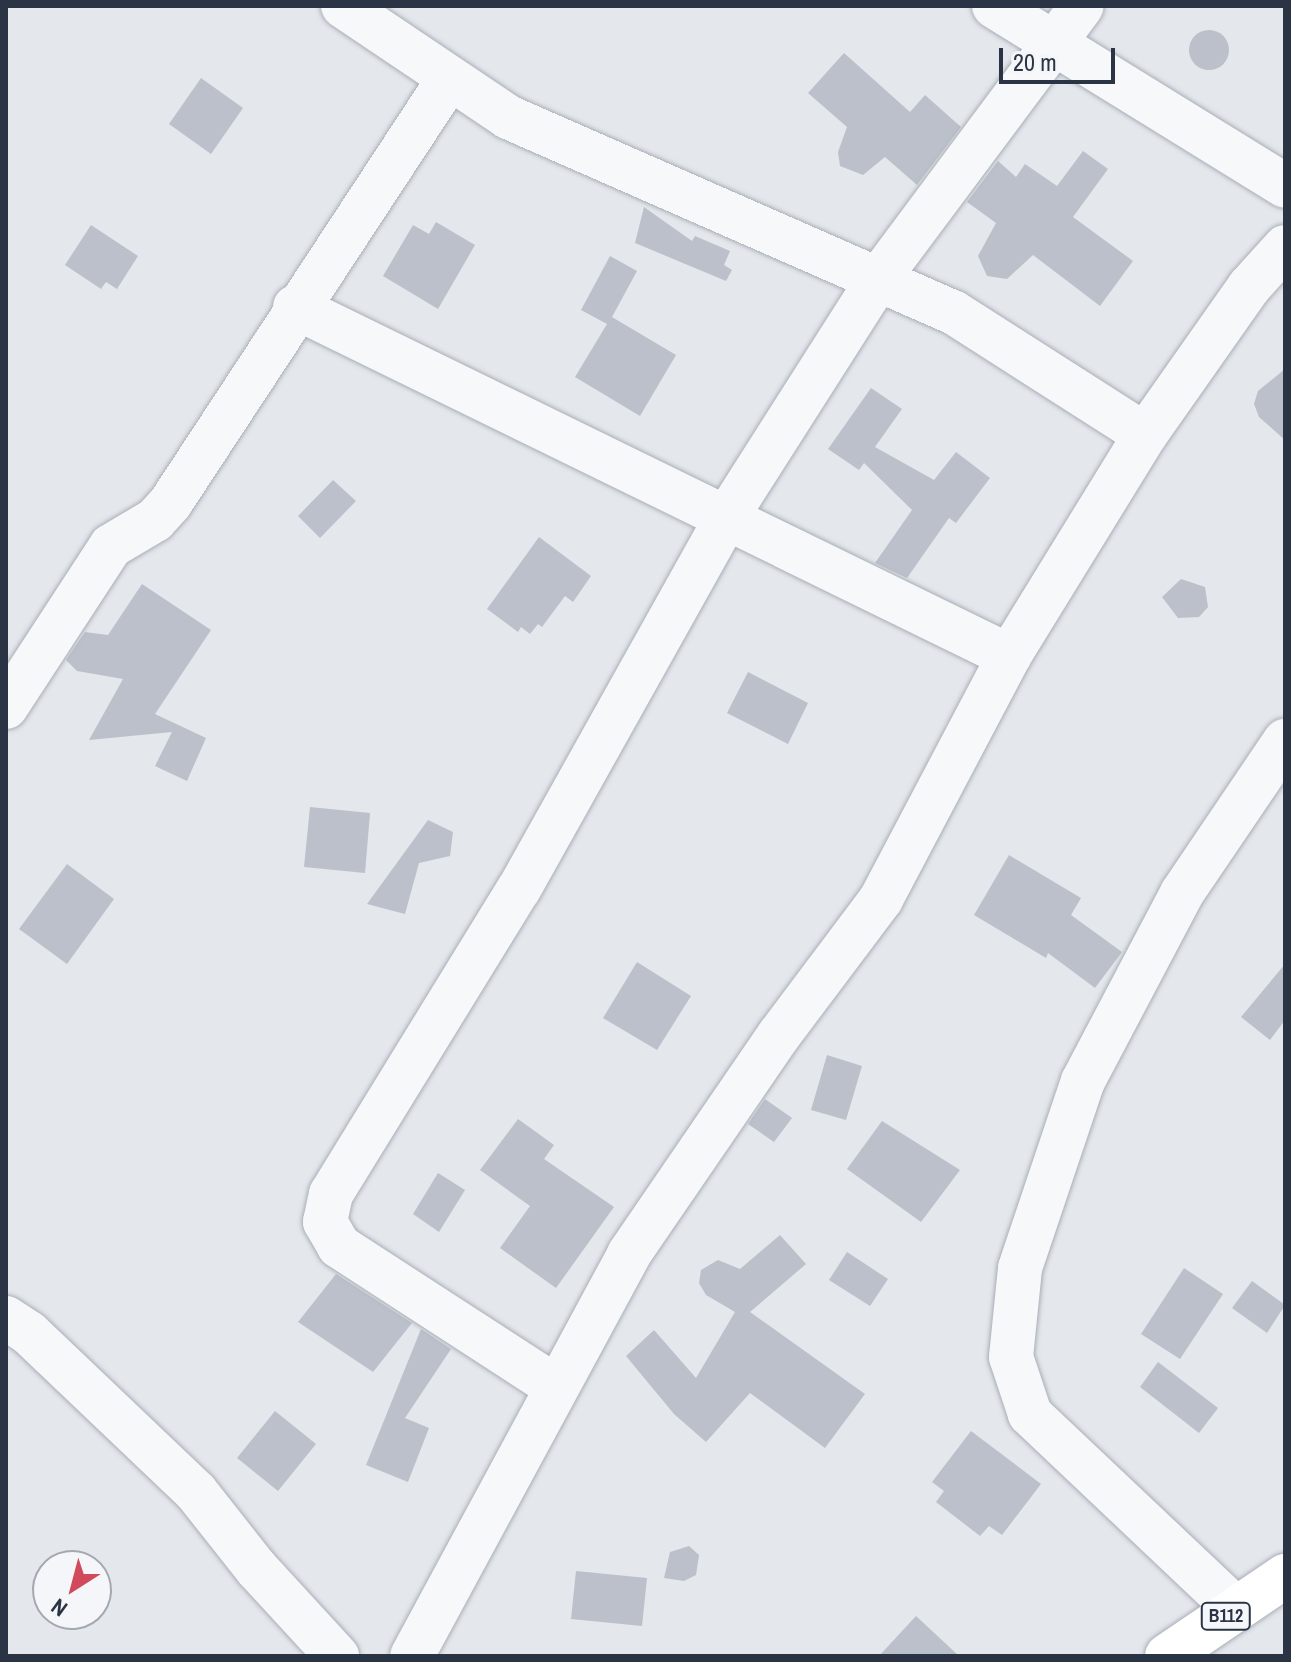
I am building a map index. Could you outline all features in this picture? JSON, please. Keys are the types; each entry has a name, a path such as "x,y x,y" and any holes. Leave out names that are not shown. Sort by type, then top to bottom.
{"main road":[{"name":"B112","path":"1167,1656 1285,1576"}],"street":[{"path":"343,6 508,117 953,312 1145,435"},
{"path":"994,6 1285,186"},
{"path":"556,1387 339,1246 325,1222 331,1194 519,889 726,518 879,278 1082,6"},
{"path":"6,707 111,546 155,520 171,502 295,307 449,79"},
{"path":"412,1656 629,1254 779,1035 881,899 1009,656 1145,435 1249,287 1285,247"},
{"path":"295,307 1009,656"},
{"path":"1236,1609 1030,1414 1011,1357 1020,1268 1083,1081 1182,893 1285,741"},
{"path":"6,1318 29,1333 196,1492 256,1568 337,1656"}],"building":[{"path":"1209,30 1223,36 1229,50 1223,64 1209,70 1195,64 1189,50 1195,36"},
{"path":"844,53 910,112 925,95 961,127 917,185 885,157 863,175 840,166 838,152 847,127 808,93"},
{"path":"201,78 243,108 211,154 169,124"},
{"path":"1083,151 1108,169 1073,217 1133,261 1100,306 1033,255 1007,279 987,276 978,256 996,223 967,202 998,161 1016,177 1025,164 1057,186"},
{"path":"644,207 692,241 695,236 730,251 724,265 732,270 726,281 635,243"},
{"path":"436,222 475,245 438,309 383,276 413,225 429,234"},
{"path":"91,225 138,256 117,289 106,282 101,289 65,265"},
{"path":"610,256 637,271 612,317 676,355 640,416 575,377 607,324 581,310"},
{"path":"1285,369 1285,440 1259,417 1254,404 1258,391"},
{"path":"871,388 902,409 875,447 934,480 956,452 990,478 956,523 949,518 907,578 875,563 912,510 864,463 859,470 828,449"},
{"path":"333,480 356,501 320,538 298,516"},
{"path":"539,537 591,576 573,602 565,596 542,627 538,624 530,634 521,627 518,632 487,609"},
{"path":"1181,579 1205,587 1208,607 1199,617 1178,618 1162,597"},
{"path":"142,584 211,630 155,714 206,738 187,781 155,766 172,732 89,740 123,679 77,671 66,660 85,632 108,635"},
{"path":"748,672 808,703 788,744 727,713"},
{"path":"310,807 370,813 365,873 304,867"},
{"path":"428,820 453,832 450,856 419,863 405,914 367,904"},
{"path":"1009,855 1081,898 1071,915 1122,952 1095,988 1048,953 1046,958 974,915"},
{"path":"67,864 114,899 67,964 19,929"},
{"path":"637,962 691,996 657,1050 603,1018"},
{"path":"1285,964 1285,1020 1270,1040 1241,1017"},
{"path":"827,1055 862,1066 846,1120 811,1110"},
{"path":"765,1099 792,1118 774,1142 748,1124"},
{"path":"518,1119 554,1145 544,1159 614,1207 556,1288 500,1248 530,1206 480,1170"},
{"path":"882,1121 960,1170 921,1222 847,1169"},
{"path":"438,1173 465,1190 439,1232 413,1214"},
{"path":"780,1235 806,1264 750,1312 865,1394 825,1448 750,1393 706,1442 674,1414 626,1356 654,1330 696,1378 735,1312 706,1295 699,1283 701,1270 718,1260 740,1269"},
{"path":"847,1252 888,1279 870,1306 829,1280"},
{"path":"1184,1268 1223,1294 1180,1359 1141,1334"},
{"path":"336,1274 412,1323 373,1372 298,1322"},
{"path":"1252,1281 1285,1305 1267,1333 1232,1308"},
{"path":"421,1329 451,1349 405,1418 429,1428 408,1482 366,1465"},
{"path":"1158,1362 1218,1408 1199,1433 1140,1387"},
{"path":"275,1411 316,1444 278,1491 237,1458"},
{"path":"971,1431 1041,1484 1002,1535 989,1526 980,1536 936,1502 944,1491 932,1482"},
{"path":"689,1546 699,1555 696,1575 684,1581 664,1578 670,1552"},
{"path":"576,1571 647,1578 642,1626 571,1619"},
{"path":"916,1616 959,1656 879,1656"}]}
